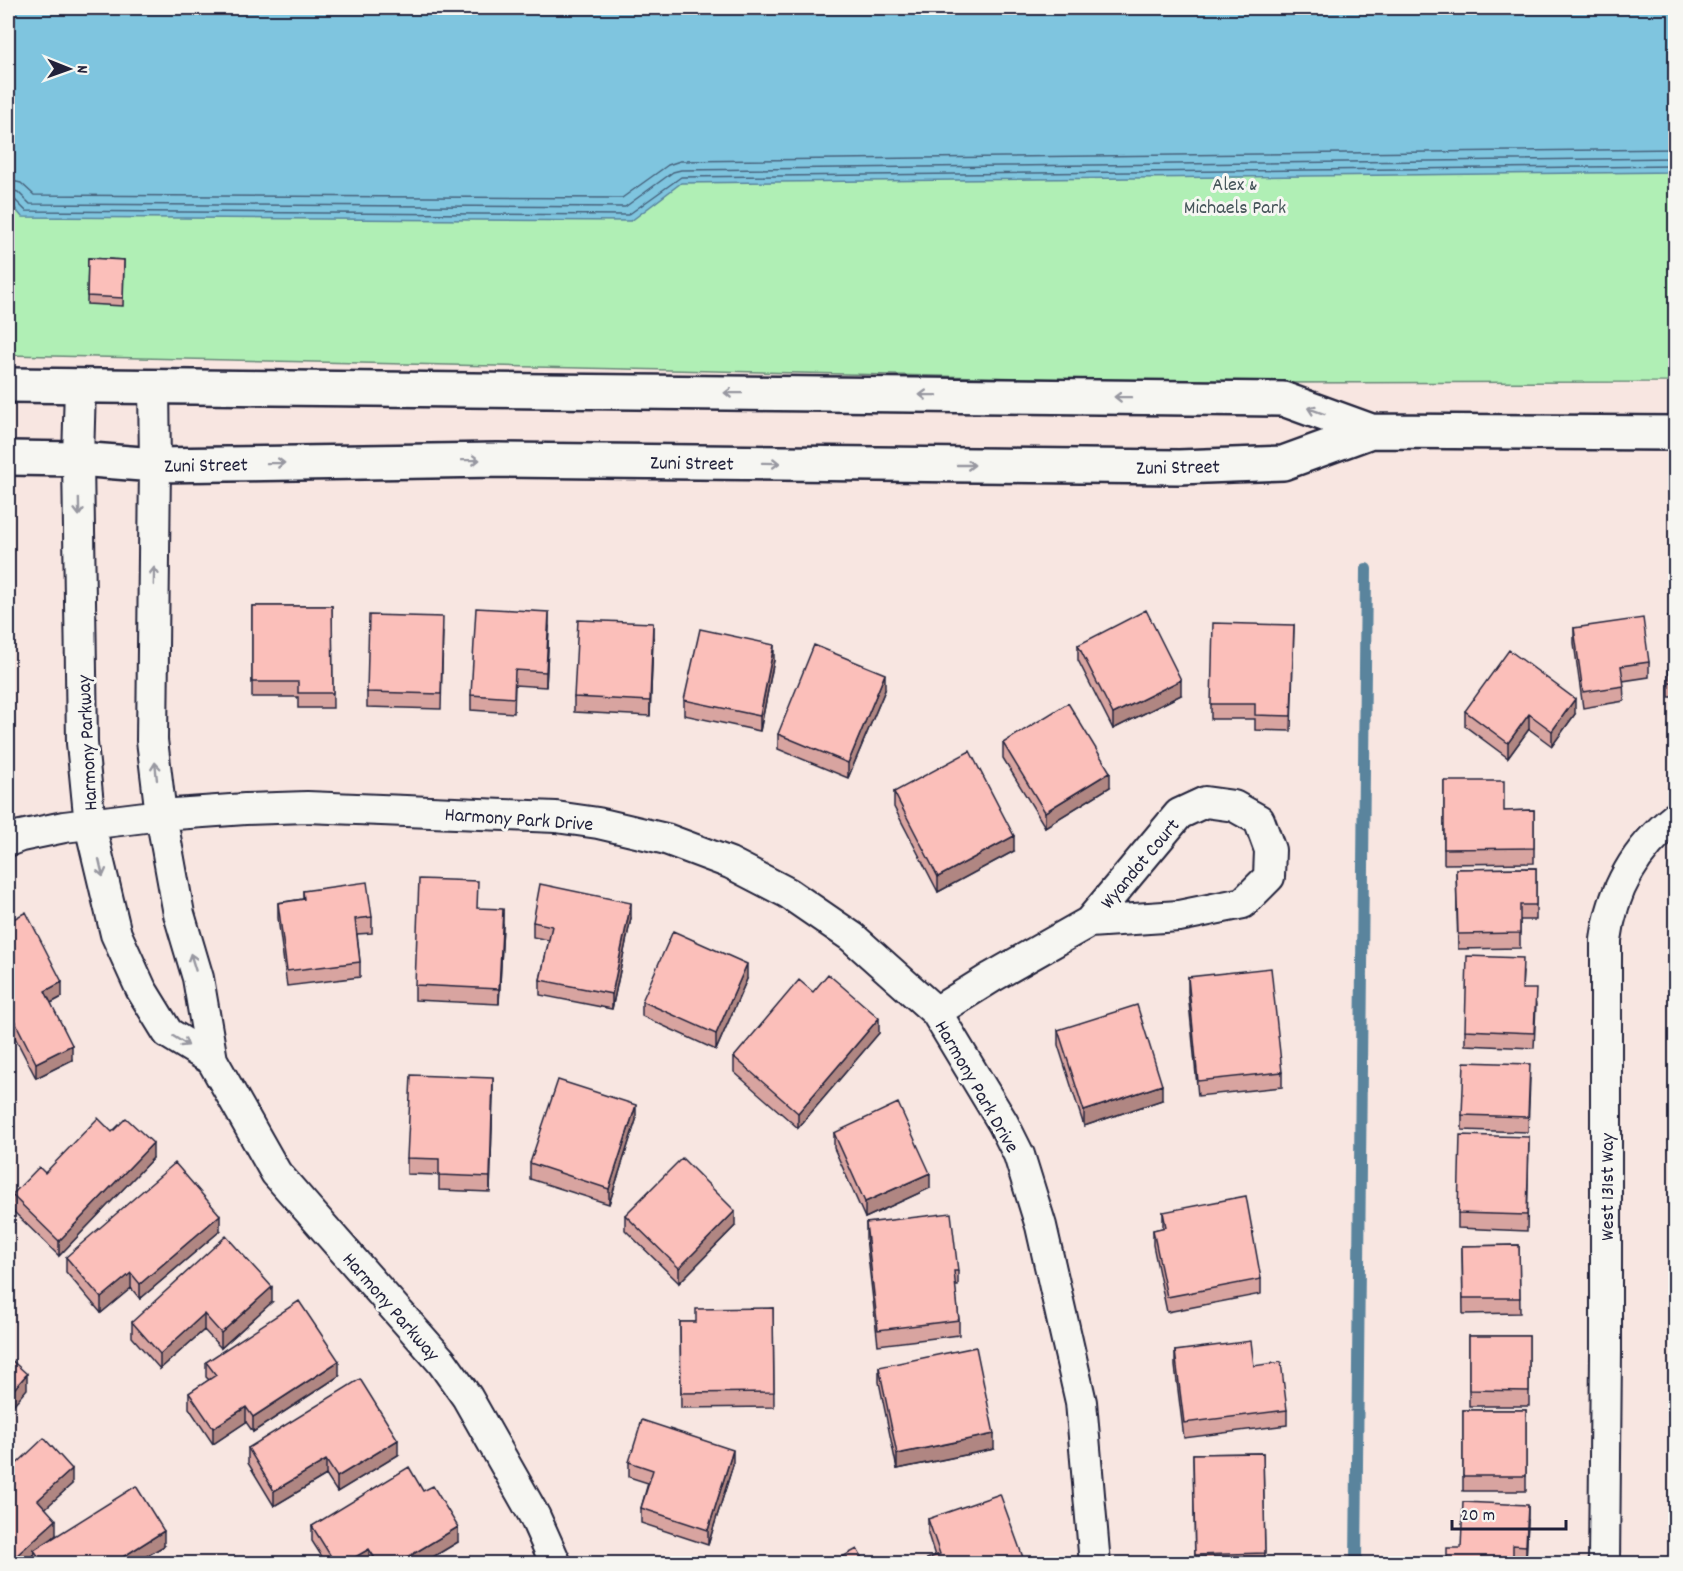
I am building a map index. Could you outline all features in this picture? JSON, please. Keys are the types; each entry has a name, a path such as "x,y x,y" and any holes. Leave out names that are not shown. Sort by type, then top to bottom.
{"main road":[{"name":"Zuni Street","path":"8,384 1283,399 1371,431 1676,433"},
{"name":"Zuni Street","path":"8,458 78,459 155,465 497,460 1191,467 1283,464 1371,431"}],"street":[{"name":"Harmony Parkway","path":"154,385 153,740 161,815 179,914 198,978 212,1060 276,1173 442,1362 467,1397 534,1517 556,1563"},
{"name":"Harmony Parkway","path":"80,386 78,459 82,743 90,825 116,934 141,989 168,1033 212,1060"},
{"name":"Wyandot Court","path":"936,1012 1089,922 1179,814 1205,802 1234,806 1260,820 1270,850 1269,877 1244,903 1179,916 1089,922"},
{"name":"Harmony Park Drive","path":"8,841 21,836 64,828 161,815 307,807 556,817 598,823 666,839 730,863 788,893 852,937 936,1012 1003,1123 1018,1155 1041,1226 1081,1402 1095,1563"},
{"name":"West 131st Way","path":"1604,1563 1606,940 1608,922 1625,876 1639,854 1669,822"}],"green space":[{"name":"Alex & Michaels Park","path":"8,8 1675,8 1675,382 1246,383 8,355"}],"water":[{"path":"8,8 1675,8 1675,172 681,183 631,221 22,217 8,200"}],"building":[{"path":"88,258 124,260 123,298 87,296"},
{"path":"252,606 332,606 333,693 298,693 298,682 252,682"},
{"path":"476,608 549,612 546,672 515,670 514,698 471,695"},
{"path":"1146,610 1181,680 1113,714 1078,645"},
{"path":"369,615 443,617 441,694 367,692"},
{"path":"1668,617 1676,617 1676,682 1669,682"},
{"path":"1643,618 1649,662 1621,666 1624,686 1583,692 1574,628"},
{"path":"578,620 653,623 650,701 574,697"},
{"path":"1213,623 1294,625 1291,716 1255,715 1255,704 1211,704"},
{"path":"700,629 774,645 760,716 684,700"},
{"path":"814,645 885,674 848,763 778,734"},
{"path":"1509,650 1575,699 1552,731 1529,714 1508,743 1465,711"},
{"path":"1068,703 1110,772 1045,812 1003,743"},
{"path":"970,751 1014,836 938,877 894,792"},
{"path":"1444,781 1504,781 1504,811 1534,810 1534,848 1444,849"},
{"path":"1536,868 1536,905 1520,905 1520,933 1458,934 1456,869"},
{"path":"419,879 478,881 477,908 503,909 499,989 415,985"},
{"path":"367,882 372,917 355,919 360,962 287,971 278,903 304,899 303,891"},
{"path":"540,884 631,903 612,994 540,980 552,926 533,922"},
{"path":"26,912 62,982 45,991 72,1045 36,1063 8,1008 8,922"},
{"path":"673,931 747,964 716,1034 642,1001"},
{"path":"1467,956 1523,958 1522,989 1536,989 1534,1033 1465,1030"},
{"path":"1271,968 1282,1072 1198,1081 1188,977"},
{"path":"828,974 879,1018 798,1113 734,1057 799,980 813,992"},
{"path":"1137,1005 1162,1085 1084,1111 1058,1030"},
{"path":"1464,1062 1530,1064 1528,1117 1462,1115"},
{"path":"411,1075 493,1078 490,1177 439,1175 439,1159 407,1158"},
{"path":"558,1080 636,1105 609,1189 530,1163"},
{"path":"898,1103 930,1173 865,1202 834,1133"},
{"path":"98,1118 112,1132 126,1118 153,1143 59,1241 12,1195 39,1167 45,1173"},
{"path":"1460,1135 1529,1137 1527,1215 1458,1213"},
{"path":"682,1158 735,1211 679,1268 625,1215"},
{"path":"175,1163 220,1215 140,1284 131,1273 101,1298 66,1257"},
{"path":"1246,1196 1261,1279 1167,1297 1153,1230 1166,1227 1163,1212"},
{"path":"951,1213 958,1271 954,1271 959,1320 878,1330 866,1223"},
{"path":"226,1236 272,1287 221,1333 204,1314 160,1354 132,1322"},
{"path":"1519,1245 1520,1298 1463,1298 1462,1246"},
{"path":"299,1301 339,1361 253,1417 246,1407 213,1428 189,1393 216,1375 206,1362"},
{"path":"773,1308 774,1392 681,1393 680,1322 696,1322 696,1309"},
{"path":"1469,1336 1529,1336 1529,1391 1469,1390"},
{"path":"1251,1341 1254,1366 1281,1362 1287,1410 1184,1423 1175,1351"},
{"path":"976,1347 994,1434 897,1454 879,1367"},
{"path":"8,1357 27,1374 8,1396"},
{"path":"360,1379 398,1440 337,1477 326,1460 274,1491 248,1448"},
{"path":"1463,1410 1526,1410 1526,1476 1463,1476"},
{"path":"642,1420 733,1450 708,1530 641,1508 653,1470 629,1462"},
{"path":"44,1438 72,1469 38,1500 56,1520 16,1556 8,1547 8,1472"},
{"path":"1263,1453 1265,1553 1195,1555 1193,1454"},
{"path":"409,1467 423,1491 433,1486 458,1527 398,1563 378,1563 369,1549 345,1563 335,1563 312,1526"},
{"path":"136,1486 164,1531 118,1560 120,1563 43,1563 34,1550"},
{"path":"1000,1494 1025,1563 929,1563 927,1559 940,1554 928,1519"},
{"path":"1463,1502 1528,1505 1526,1546 1513,1545 1513,1563 1447,1563 1447,1548 1461,1548"},
{"path":"857,1549 865,1563 831,1563"}],"waterway":[{"path":"1356,1564 1366,569"}]}
